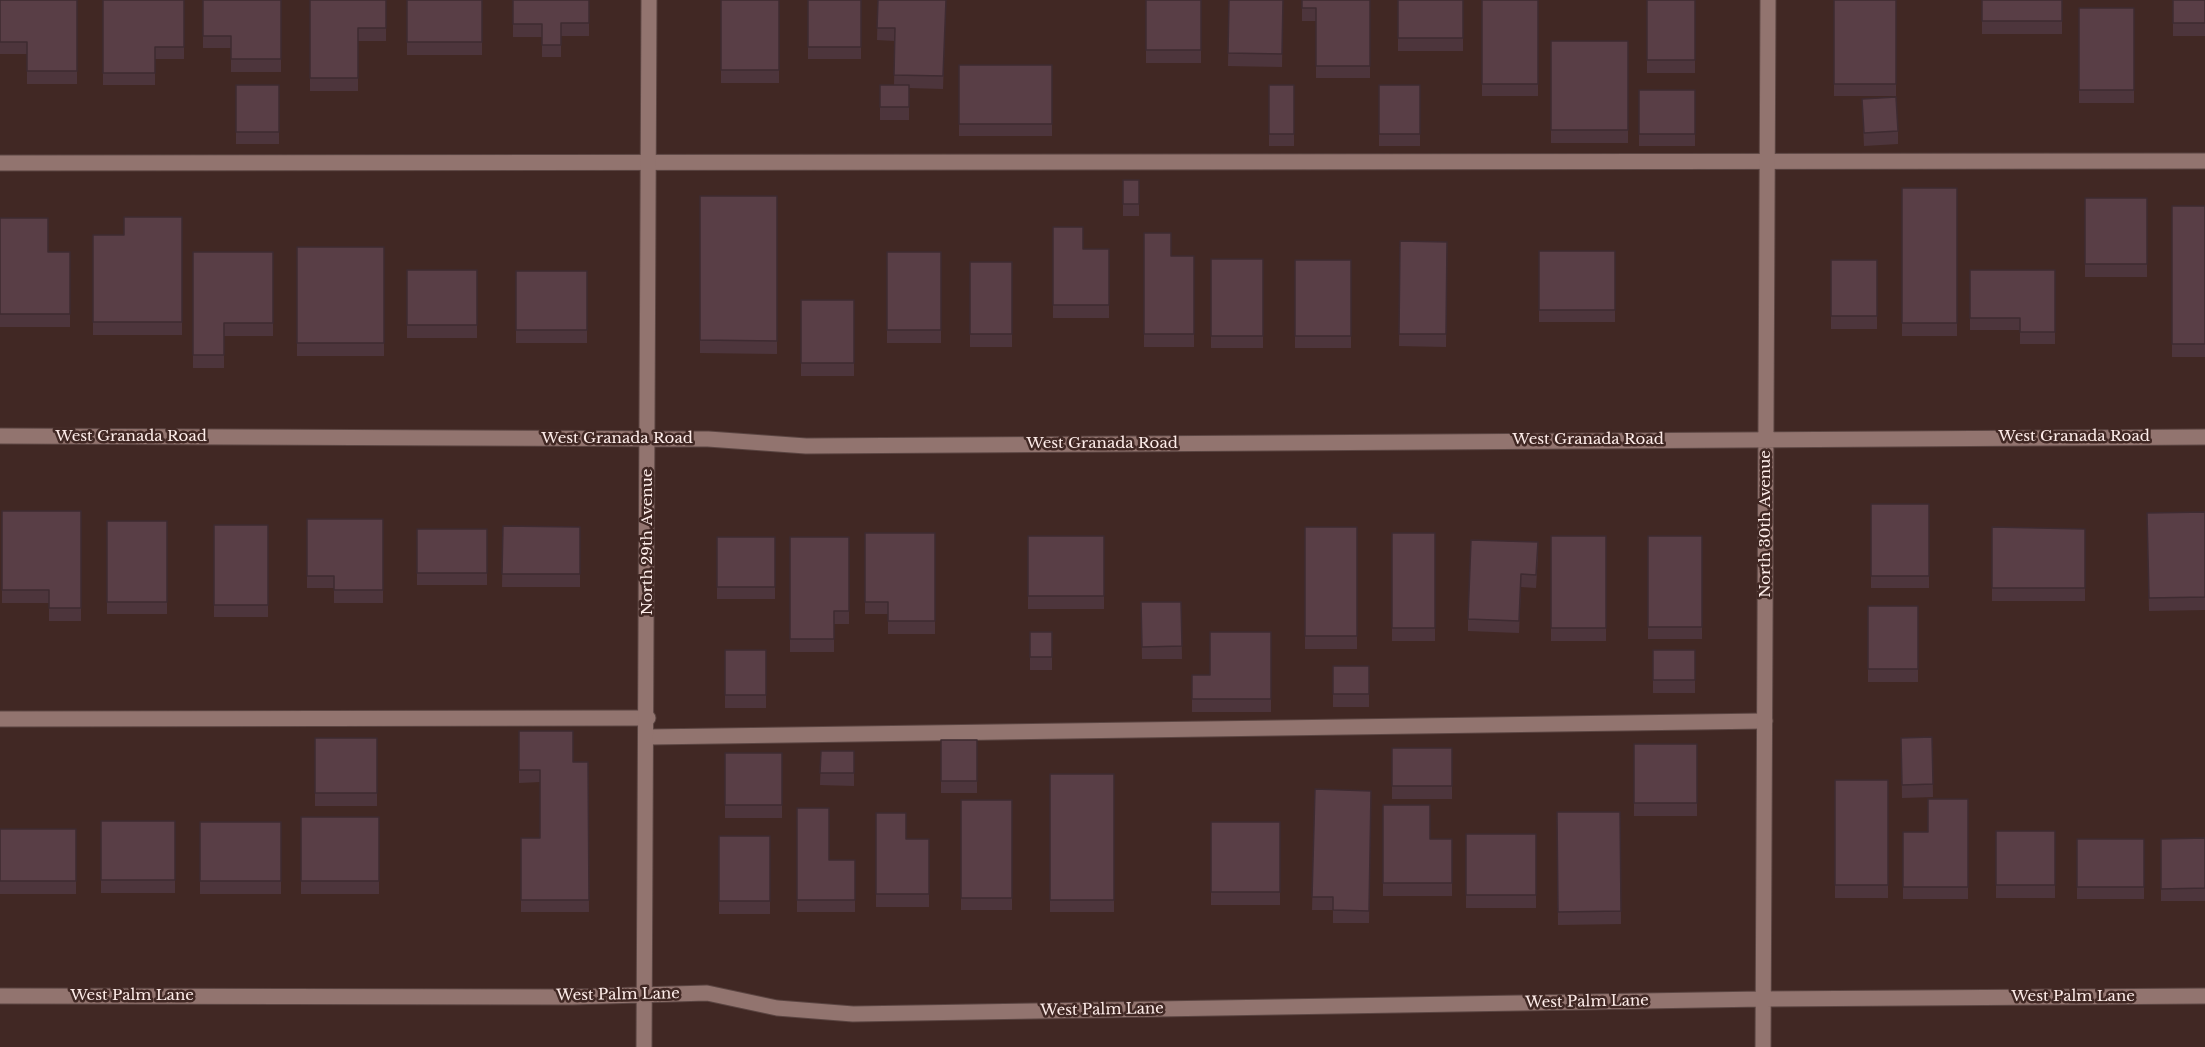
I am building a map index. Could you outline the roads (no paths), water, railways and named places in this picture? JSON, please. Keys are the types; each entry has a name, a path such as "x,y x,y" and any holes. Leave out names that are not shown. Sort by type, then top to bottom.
{"street":[{"name":"North 29th Avenue","path":"644,1047 648,737 649,0"},
{"name":"North 30th Avenue","path":"1763,1047 1768,0"},
{"path":"0,163 2205,161"},
{"name":"West Granada Road","path":"0,436 708,439 806,446 2205,437"},
{"path":"0,719 648,718"},
{"path":"648,737 1765,721"},
{"name":"West Palm Lane","path":"0,996 572,997 707,993 777,1008 853,1014 1763,999 2205,996"}]}
